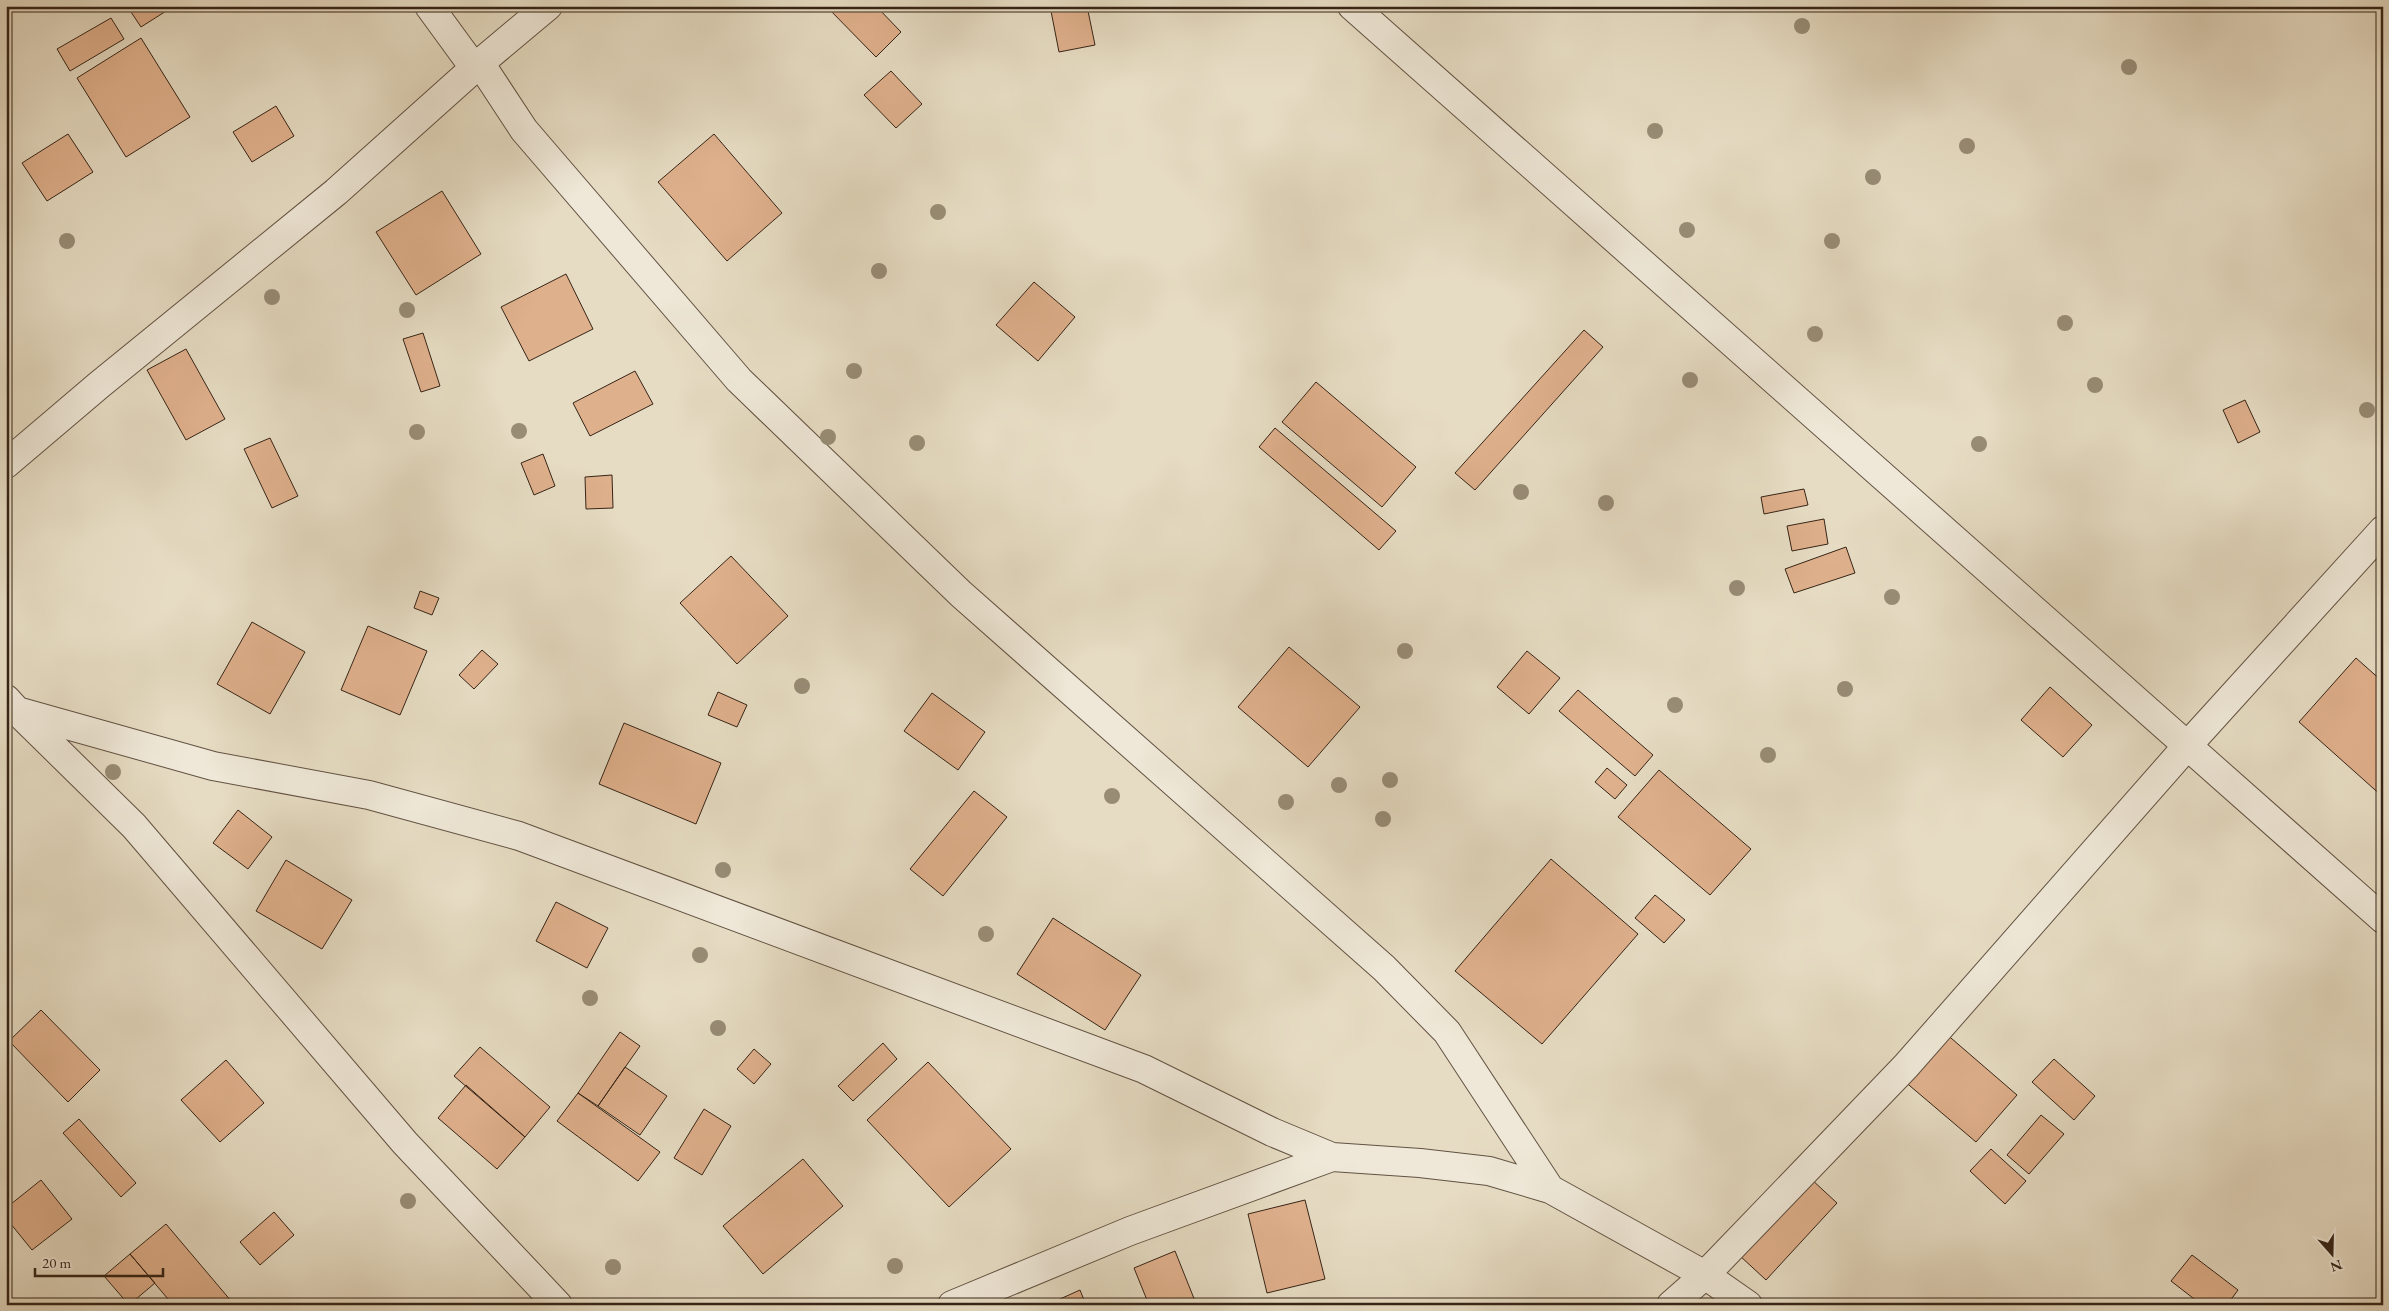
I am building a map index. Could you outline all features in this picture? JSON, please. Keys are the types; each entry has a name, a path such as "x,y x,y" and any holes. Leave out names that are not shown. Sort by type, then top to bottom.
{"street":[{"path":"429,6 477,66 524,130 739,380 961,594 1384,968 1447,1032 1550,1189"},
{"path":"6,464 99,385 336,192 477,66 548,6"},
{"path":"1352,6 2383,919"},
{"path":"1671,1305 1706,1275 1906,1066 2188,745 2383,530"},
{"path":"12,705 213,766 369,795 519,836 1144,1070 1264,1129 1332,1157 1420,1163 1489,1171 1550,1189 1706,1275 1748,1305"},
{"path":"12,705 134,826 405,1143 558,1305"},
{"path":"952,1305 1130,1231 1332,1157"}],"building":[{"path":"127,6 174,6 141,27"},
{"path":"826,6 876,6 901,32 876,57"},
{"path":"1050,6 1087,6 1095,45 1059,52"},
{"path":"111,18 124,39 70,71 57,49"},
{"path":"141,38 190,117 126,157 77,78"},
{"path":"891,71 922,104 896,128 864,95"},
{"path":"276,106 294,136 252,162 233,132"},
{"path":"68,134 93,172 47,201 22,163"},
{"path":"714,134 782,213 727,261 658,182"},
{"path":"442,191 481,254 416,295 376,232"},
{"path":"566,274 593,329 529,361 501,307"},
{"path":"1034,282 1075,317 1038,361 996,325"},
{"path":"1584,330 1603,347 1475,490 1455,473"},
{"path":"423,333 440,386 421,392 403,339"},
{"path":"186,349 225,419 186,440 147,370"},
{"path":"635,371 653,404 590,436 573,403"},
{"path":"1316,382 1416,467 1382,507 1282,422"},
{"path":"2245,400 2260,432 2238,443 2223,410"},
{"path":"1275,428 1396,531 1379,550 1259,447"},
{"path":"270,438 298,496 272,508 244,449"},
{"path":"543,454 555,486 534,495 521,463"},
{"path":"612,475 613,508 586,509 585,477"},
{"path":"1804,489 1808,505 1764,514 1761,497"},
{"path":"1824,519 1828,544 1792,551 1787,526"},
{"path":"1846,547 1855,573 1794,593 1785,569"},
{"path":"731,556 788,616 737,664 680,603"},
{"path":"420,591 439,598 432,615 414,608"},
{"path":"252,622 305,652 270,714 217,684"},
{"path":"368,626 427,651 400,715 341,690"},
{"path":"1289,647 1360,707 1308,767 1238,707"},
{"path":"482,650 498,664 474,689 459,675"},
{"path":"1527,651 1560,678 1529,714 1497,687"},
{"path":"2356,658 2383,682 2383,797 2299,722"},
{"path":"2050,687 2092,725 2063,757 2021,720"},
{"path":"1578,690 1653,755 1635,776 1559,711"},
{"path":"718,692 747,705 737,727 708,715"},
{"path":"932,693 985,732 958,770 904,731"},
{"path":"624,723 721,763 696,824 599,784"},
{"path":"1607,768 1627,785 1615,799 1595,782"},
{"path":"1659,770 1751,849 1710,895 1618,817"},
{"path":"974,791 1007,817 943,896 910,869"},
{"path":"238,810 272,837 248,869 213,843"},
{"path":"1551,859 1638,934 1542,1044 1455,971"},
{"path":"286,860 352,900 322,949 256,911"},
{"path":"1655,895 1685,920 1664,943 1635,918"},
{"path":"556,902 608,928 587,968 536,941"},
{"path":"1053,918 1141,975 1105,1030 1017,974"},
{"path":"41,1010 100,1070 68,1102 9,1041"},
{"path":"620,1032 640,1046 598,1106 578,1093"},
{"path":"1944,1032 2017,1095 1976,1142 1903,1080"},
{"path":"883,1043 897,1059 853,1101 838,1086"},
{"path":"480,1047 550,1107 525,1137 454,1076"},
{"path":"754,1049 771,1064 754,1084 737,1069"},
{"path":"2054,1059 2095,1096 2074,1120 2032,1082"},
{"path":"226,1060 264,1103 220,1142 181,1100"},
{"path":"928,1062 1011,1149 949,1207 867,1120"},
{"path":"625,1067 667,1096 640,1135 598,1106"},
{"path":"466,1085 525,1137 497,1169 438,1118"},
{"path":"578,1093 660,1152 638,1181 557,1121"},
{"path":"704,1109 731,1126 702,1175 674,1158"},
{"path":"2041,1115 2064,1134 2029,1174 2007,1155"},
{"path":"79,1119 136,1183 121,1197 63,1133"},
{"path":"1991,1149 2026,1181 2005,1204 1970,1171"},
{"path":"803,1159 843,1206 763,1274 723,1226"},
{"path":"1810,1178 1837,1203 1766,1280 1739,1255"},
{"path":"41,1180 72,1219 32,1250 6,1218 6,1208"},
{"path":"1305,1200 1325,1279 1267,1293 1248,1214"},
{"path":"274,1212 294,1235 260,1265 240,1242"},
{"path":"166,1224 232,1302 229,1305 173,1305 130,1254"},
{"path":"1175,1251 1195,1301 1186,1305 1149,1305 1134,1268"},
{"path":"130,1254 155,1283 129,1305 104,1276"},
{"path":"2192,1255 2238,1290 2227,1305 2202,1305 2171,1281"},
{"path":"1080,1290 1086,1305 1063,1305 1060,1299"}]}
